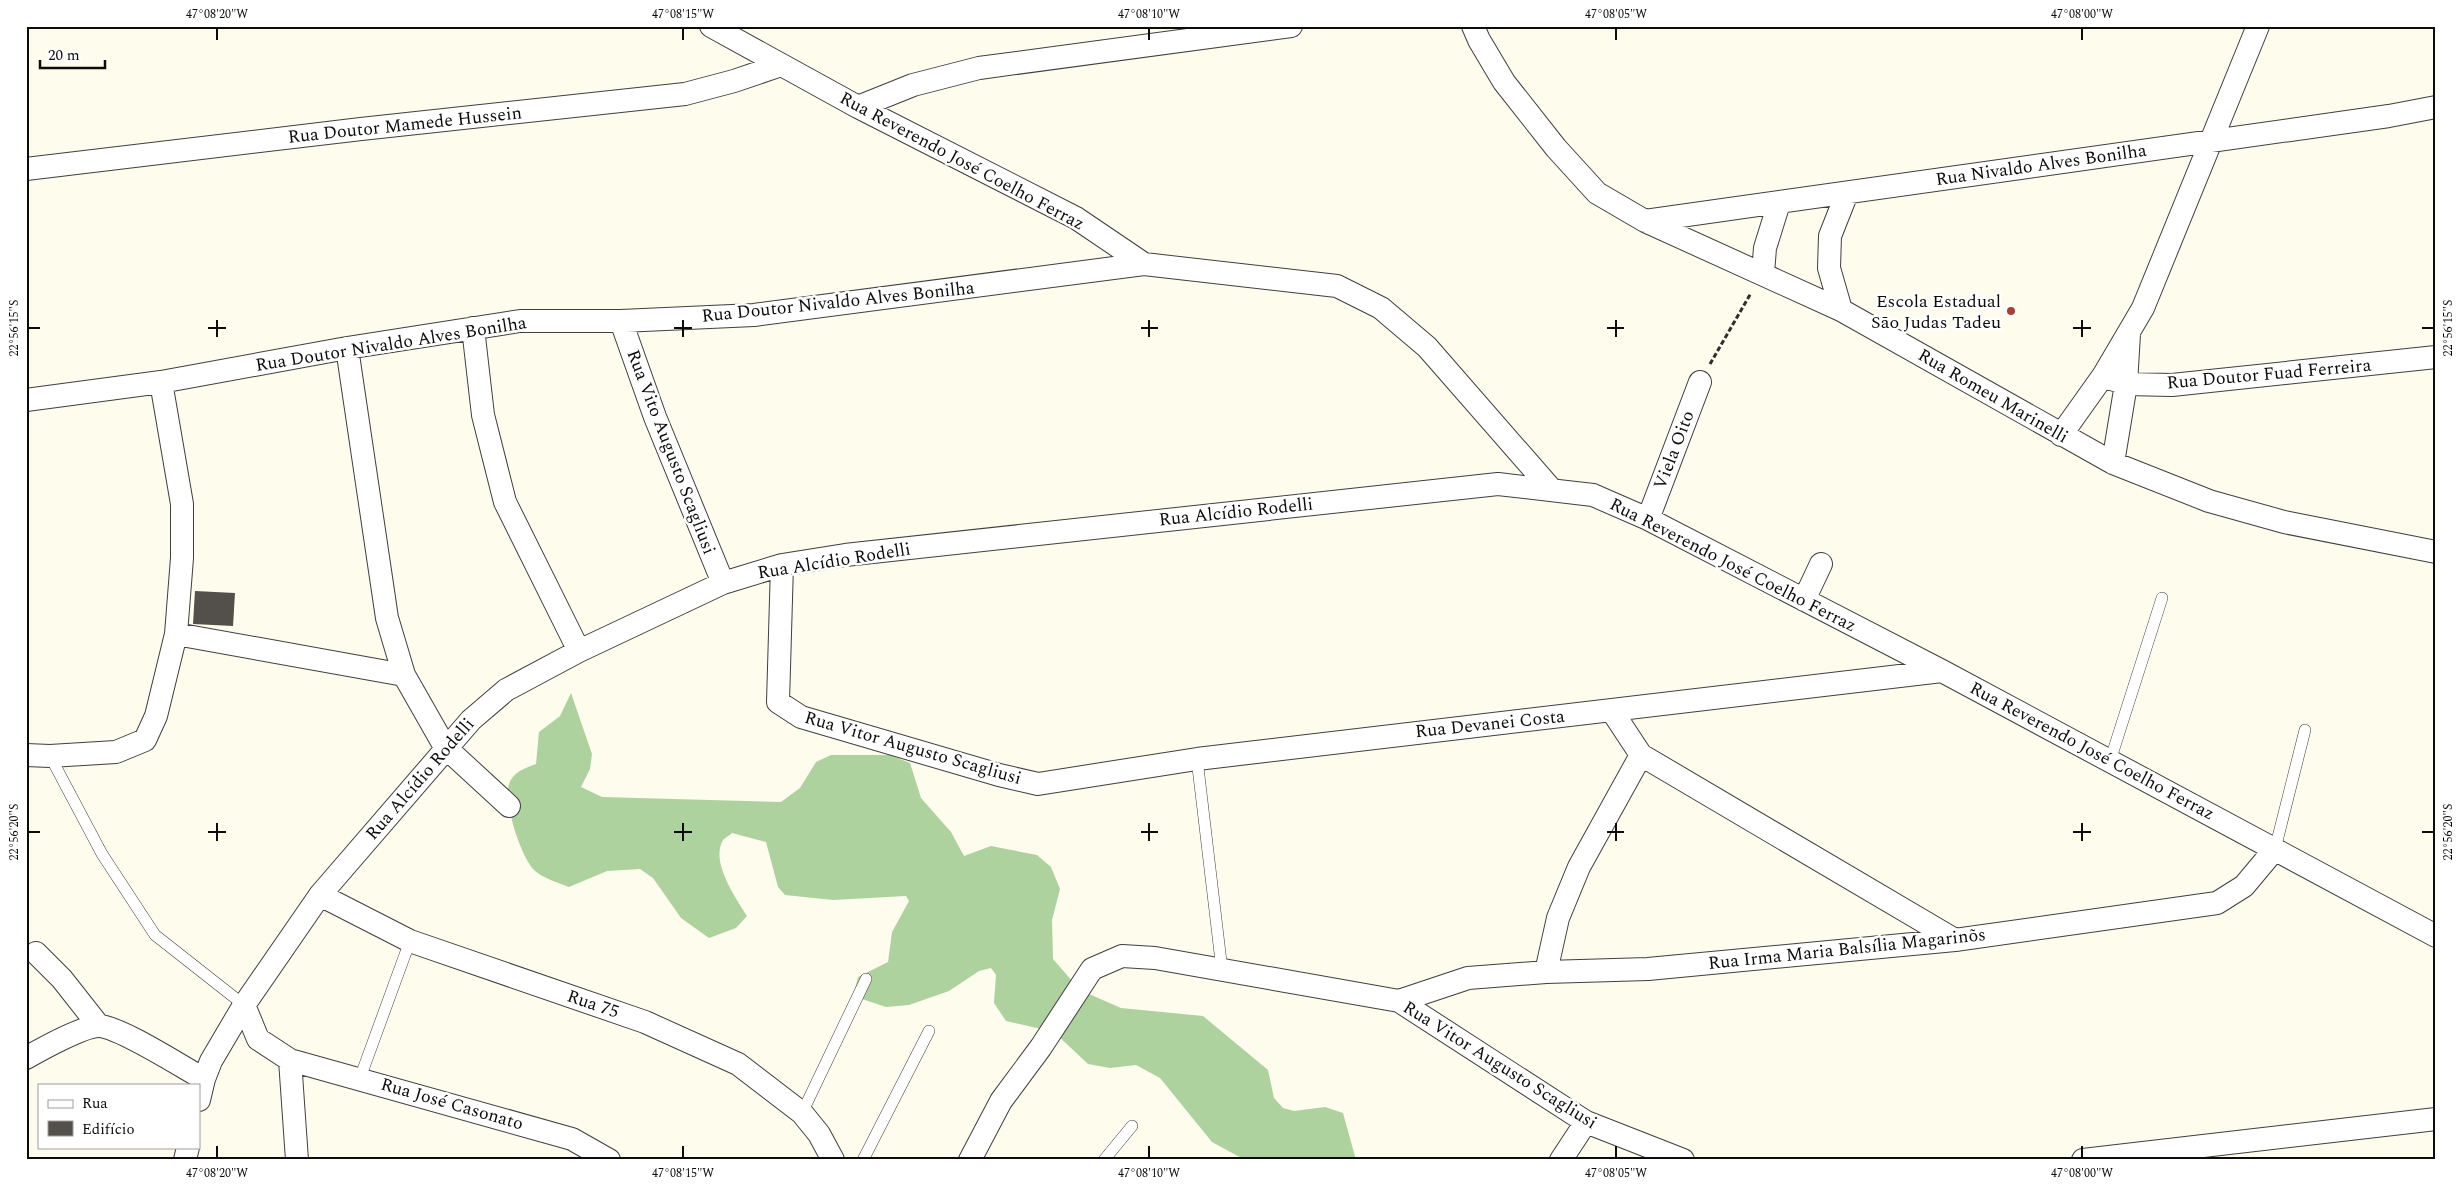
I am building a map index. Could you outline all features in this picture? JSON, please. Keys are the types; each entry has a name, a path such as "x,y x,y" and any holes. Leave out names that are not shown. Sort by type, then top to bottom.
{"street":[{"name":"Rua Reverendo José Coelho Ferraz","path":"711,26 858,107 1076,218 1144,264 1337,286 1381,308 1427,347 1551,489 1593,495 1648,519 1942,671 2436,936"},
{"path":"858,107 913,85 979,68 1291,26"},
{"name":"Rua Romeu Marinelli","path":"1473,26 1504,82 1556,148 1597,192 1645,221 1841,310 2113,463 2209,501 2275,519 2436,552"},
{"path":"2061,435 2103,376 2143,308 2258,26"},
{"name":"Rua Doutor Mamede Hussein","path":"26,169 685,94 734,81 781,65"},
{"name":"Rua Nivaldo Alves Bonilha","path":"1645,221 2389,116 2436,107"},
{"path":"1841,310 1829,268 1830,236 1847,193"},
{"path":"1762,273 1767,239 1779,203"},
{"name":"Rua Doutor Nivaldo Alves Bonilha","path":"26,400 161,382 347,348 520,321 621,321 754,315 1144,264"},
{"name":"Rua Vito Augusto Scagliusi","path":"621,321 655,417 723,583"},
{"path":"473,328 483,416 505,502 579,651"},
{"path":"2113,463 2126,384 2130,330"},
{"path":"347,348 387,618 404,675 445,747 508,806"},
{"name":"Rua Doutor Fuad Ferreira","path":"2103,376 2126,384 2172,385 2436,357"},
{"path":"26,755 50,756 116,752 145,740 156,716 176,634 182,558 182,504 161,382"},
{"name":"Viela Oito","path":"1648,519 1700,382"},
{"name":"Rua Alcídio Rodelli","path":"201,1089 244,1004 320,895 445,747 471,720 506,690 579,651 723,583 782,565 854,554 1498,484 1551,489"},
{"path":"1804,600 1821,564"},
{"name":"Rua Vitor Augusto Scagliusi","path":"782,565 778,702 801,717 999,775 1038,784"},
{"path":"176,634 404,675"},
{"name":"Rua Devanei Costa","path":"1038,784 1197,759 1942,671"},
{"path":"1612,711 1641,755 1955,940"},
{"path":"1546,972 1558,918 1578,867 1641,755"},
{"name":"Rua Irma Maria Balsília Magarinõs","path":"1399,1001 1468,978 1546,972 1648,969 1955,940 2217,903 2244,886 2275,849"},
{"name":"Rua 75","path":"320,895 410,941 645,1022 738,1064 802,1112 819,1134 833,1159"},
{"path":"36,953 62,979 99,1026 121,1033 194,1084"},
{"name":"Rua Vitor Augusto Scagliusi","path":"970,1160 1001,1101 1099,966 1122,956 1155,958 1399,1001 1586,1122 1683,1160"},
{"name":"Rua José Casonato","path":"244,1004 258,1039 290,1060 360,1078 572,1139 609,1160"},
{"path":"26,1058 58,1040 99,1026"},
{"path":"290,1060 297,1160"},
{"path":"2083,1160 2436,1120"},
{"path":"1562,1160 1586,1122"}],"lane":[{"path":"2110,761 2162,598"},
{"path":"2275,849 2305,730"},
{"path":"50,756 102,854 155,934 244,1004"},
{"path":"1197,759 1222,970"},
{"path":"360,1078 410,941"},
{"path":"802,1112 866,979"},
{"path":"862,1160 928,1031"},
{"path":"1104,1160 1132,1126"}],"path":[{"path":"1700,382 1762,273"}],"green space":[{"path":"571,693 592,754 590,769 581,787 602,797 781,802 800,788 816,762 831,755 890,755 910,763 921,798 951,832 964,856 991,846 1037,855 1051,867 1060,889 1052,920 1053,959 1080,990 1121,1008 1203,1016 1268,1070 1274,1098 1283,1108 1294,1111 1325,1107 1343,1113 1356,1160 1245,1160 1212,1142 1160,1078 1136,1065 1110,1068 1088,1064 1054,1032 1006,1021 994,1003 996,975 991,968 979,971 949,991 909,1005 886,1007 859,998 855,989 858,977 888,962 892,932 909,901 906,896 833,900 785,895 778,887 766,842 732,833 723,840 720,849 722,869 731,890 747,916 736,928 709,938 681,918 653,878 640,869 607,871 569,887 541,875 529,863 514,829 509,803 509,784 516,773 536,764 539,732 560,716"}],"building":[{"path":"195,591 235,593 233,626 193,624"}],"place":[{"name":"Escola Estadual São Judas Tadeu","path":"2011,311"}]}
